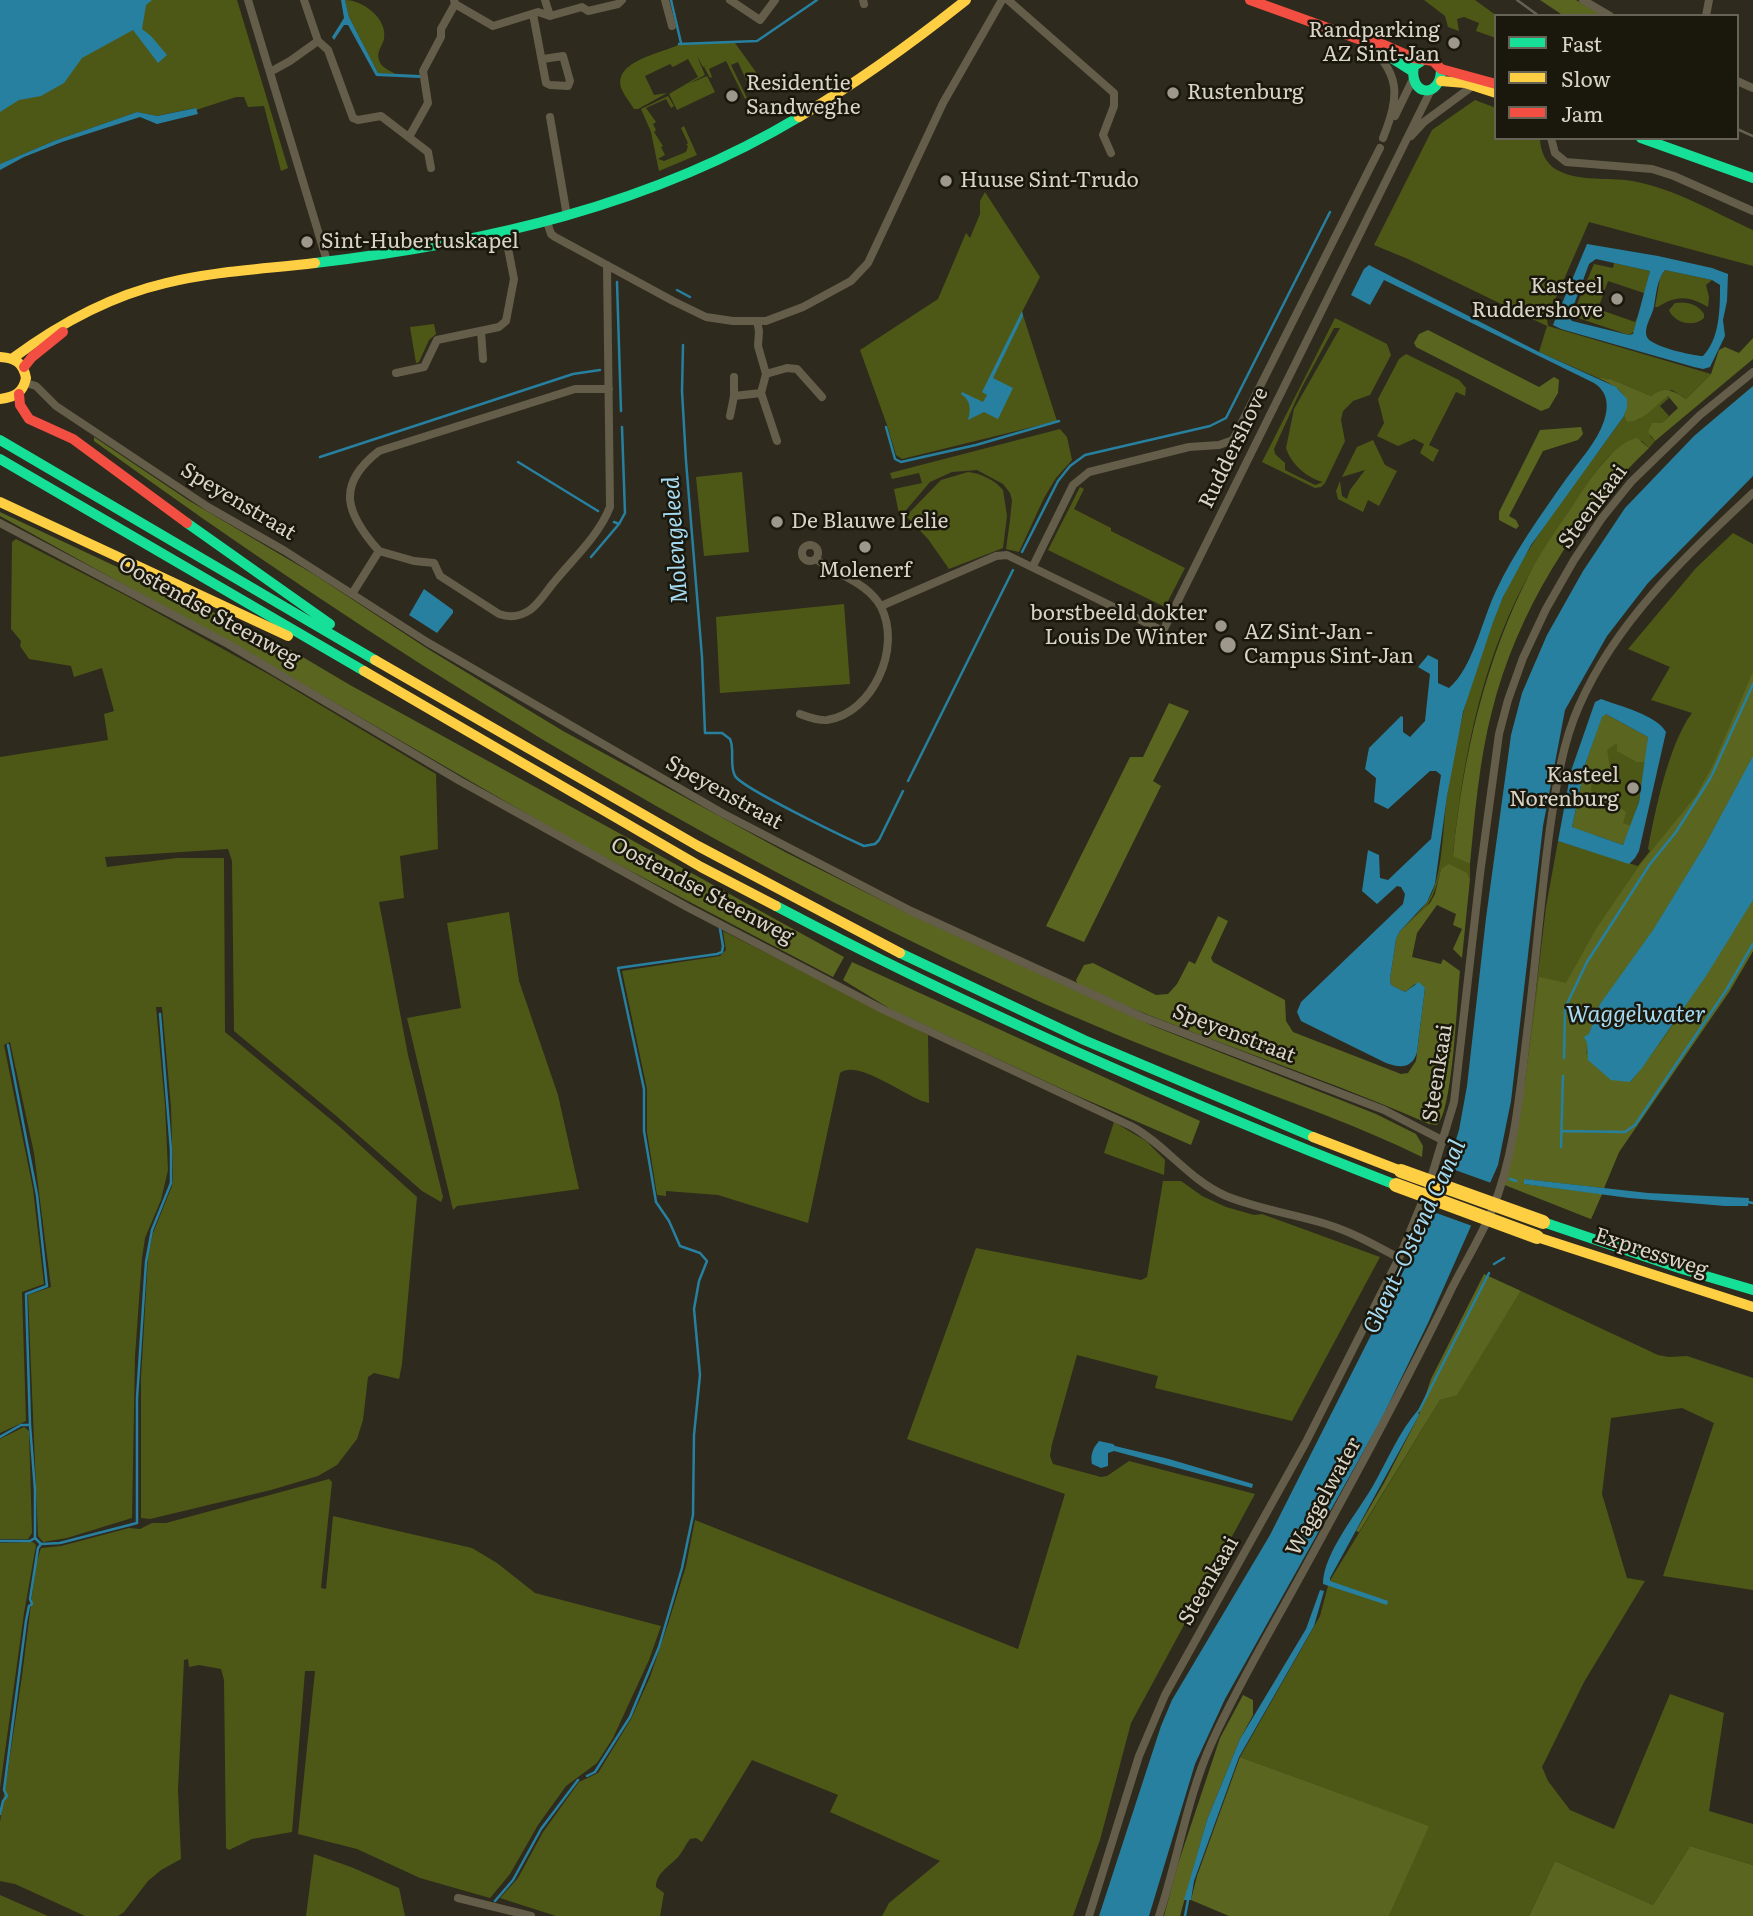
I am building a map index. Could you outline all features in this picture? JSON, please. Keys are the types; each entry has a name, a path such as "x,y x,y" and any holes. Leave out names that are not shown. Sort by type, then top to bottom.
{"main road":[{"path":"27,388 12,360 52,330 131,293 162,283 220,273 441,246 547,222 635,195 750,145 831,100 881,67 966,0"},
{"path":"1250,0 1364,41 1396,59 1420,89 1438,80 1494,84"},
{"path":"1364,41 1382,44 1423,60 1433,61 1438,80"},
{"path":"1412,76 1418,62 1423,60"},
{"path":"1438,80 1474,85 1494,92"},
{"path":"1648,140 1753,177"},
{"path":"0,398 12,398 27,388"},
{"path":"27,388 20,405 29,419 85,447 214,543 330,624 356,649"},
{"path":"0,440 709,853 898,952 1010,1005 1399,1178"},
{"path":"0,459 701,867 876,959 1126,1075 1269,1135 1399,1178"},
{"path":"0,502 272,630 293,639 313,642"},
{"name":"Expressweg","path":"1399,1178 1751,1289"},
{"name":"Expressweg","path":"1399,1178 1537,1237 1753,1307"}],"street":[{"path":"248,0 327,261"},
{"path":"304,0 318,41 328,50 354,118 358,120 381,116 428,152 431,168"},
{"path":"545,0 550,16"},
{"path":"410,137 428,103 423,71 454,2 493,26 538,12 550,16 582,7 588,11 618,4 622,0"},
{"path":"665,0 672,26"},
{"path":"730,0 741,3 760,20 775,0"},
{"path":"989,0 995,8"},
{"path":"547,222 551,234 555,237 706,317 766,321 803,307 851,281 868,263 932,126 995,8 1002,0"},
{"path":"1008,0 1114,93 1114,106 1103,135 1111,153"},
{"path":"1583,0 1607,14"},
{"path":"533,14 548,85 568,86 570,81 563,56 543,59"},
{"path":"270,72 318,41"},
{"path":"1364,41 1386,63 1395,85 1392,116 1383,138 1412,76"},
{"path":"1402,150 1438,80"},
{"path":"1402,150 1423,121 1474,85"},
{"path":"550,117 567,216"},
{"path":"1552,140 1555,153 1566,162 1651,169 1674,176 1753,211"},
{"name":"Ruddershove","path":"1033,566 1073,485 1088,472 1189,447 1219,445 1233,440 1380,148"},
{"name":"Ruddershove","path":"881,606 996,556 1007,555 1163,631 1402,150"},
{"path":"396,373 424,368 437,340 503,325 508,316 514,279 505,233"},
{"path":"607,265 609,388 610,507 595,533 531,610 515,616 505,616 440,576 434,563 414,561 379,551 354,518 351,485 362,464 379,451 575,388 609,388"},
{"path":"757,321 758,346 766,374 761,393 777,441"},
{"path":"481,331 483,359"},
{"path":"766,374 787,368 797,369 822,397"},
{"name":"Steenkaai","path":"1089,1916 1139,1756 1165,1695 1306,1442 1399,1258 1428,1188 1454,1102 1499,734 1523,659 1546,609 1602,518 1631,482 1700,415 1753,372"},
{"path":"730,416 734,377"},
{"name":"Speyenstraat","path":"27,388 208,507 285,551 427,642 669,783 770,838 911,911 1143,1017 1384,1110 1444,1141"},
{"path":"734,396 761,393"},
{"name":"Waggelwater","path":"1159,1916 1192,1798 1210,1745 1406,1382 1461,1269 1482,1234 1501,1185 1515,1124 1521,1082 1539,904 1557,782 1580,704 1605,658 1633,619 1669,577 1753,493"},
{"name":"Oostendse Steenweg","path":"4,525 228,644 460,782 687,907 882,1009 1138,1130 1156,1141 1189,1173 1210,1188 1247,1203 1345,1230 1399,1258"},
{"path":"352,594 379,551"},
{"path":"800,715 826,720 844,713 870,691 885,659 886,625 881,606 856,582 819,562"},
{"path":"458,1898 531,1916"}],"green space":[{"path":"0,0 237,0 288,168 281,171 264,106 248,107 244,97 196,110 195,108 156,116 137,112 54,141 0,164"},
{"path":"345,0 359,3 378,18 384,32 379,60 395,74 378,73 349,17"},
{"path":"1424,0 1475,0 1494,14 1494,37 1476,31 1479,23 1464,17 1457,19 1459,31 1448,27 1445,16"},
{"path":"1540,0 1576,0 1600,14 1561,14"},
{"path":"682,43 735,43 758,75 747,82 738,62 731,65 747,98 745,99 726,61 709,69 710,78 704,67 708,65 703,67 697,56 705,75 688,84 707,76 715,92 677,110 669,94 698,77 688,59 645,76 654,95 667,93 634,109 622,90 620,80 624,71 642,59"},
{"path":"668,96 674,106 671,108 666,99 646,108 656,122 653,124 656,130 654,132 663,146 661,147 665,155 658,159 664,161 686,152 688,143 681,128 684,126 697,155 659,171 651,132 641,109"},
{"path":"1475,100 1494,107 1494,140 1540,140 1544,157 1557,170 1575,176 1648,184 1679,195 1753,230 1753,266 1589,222 1547,318 1548,326 1711,374 1686,399 1672,390 1651,396 1611,379 1596,377 1539,352 1547,326 1374,245 1432,130"},
{"path":"985,192 1040,277 1022,312 1057,421 902,459 896,455 860,350 938,299 966,233 970,238"},
{"path":"1614,263 1650,271 1643,299 1644,293 1608,281 1598,309 1635,322 1640,312 1635,331 1629,335 1572,316 1594,264 1613,268"},
{"path":"1665,270 1712,280 1706,285 1708,307 1683,298 1655,307 1660,278"},
{"path":"1675,303 1695,306 1704,314 1704,318 1695,323 1680,321 1669,310"},
{"path":"1335,318 1387,344 1391,355 1370,395 1353,401 1343,411 1341,420 1345,441 1321,487 1315,488 1262,462","holes":["1334,328 1340,328 1294,409 1286,448 1300,470 1323,482 1315,485 1285,470 1285,463 1275,454 1274,449 1302,387"]},
{"path":"434,324 436,334 429,340 419,362 416,363 410,327"},
{"path":"1428,330 1539,387 1554,377 1559,380 1558,393 1549,408 1541,411 1416,347 1414,343 1419,334"},
{"path":"1753,338 1753,359 1655,441 1648,432 1652,423 1662,423 1678,408 1668,396 1643,417 1626,421 1624,396 1615,387 1596,377 1611,379 1651,396 1669,390 1686,399 1711,374 1719,350 1725,347 1739,353"},
{"path":"1406,354 1459,380 1466,388 1465,396 1456,392 1429,445 1439,450 1433,462 1420,453 1424,444 1414,439 1398,446 1377,436 1384,423 1378,399 1399,359"},
{"path":"1667,396 1669,398 1660,406 1669,416 1650,436 1655,441 1649,448 1642,441 1620,449 1604,462 1545,547 1516,599 1501,634 1478,706 1463,780 1453,855 1470,864 1470,879 1467,873 1441,869 1431,899 1400,931 1425,905 1435,885 1459,729 1478,664 1505,593 1535,540 1624,416 1626,421 1638,420"},
{"path":"1581,427 1583,434 1578,440 1543,451 1509,516 1516,520 1519,526 1516,529 1499,520 1499,512 1540,430"},
{"path":"1060,429 1067,437 1072,460 1056,478 1044,498 1019,552 1006,549 1012,500 1010,493 1003,484 977,470 952,472 930,482 901,516 899,514 894,489 922,483 919,473 892,479 890,473"},
{"path":"94,437 188,500 315,575 428,649 563,731 787,853 911,915 1153,1026 1376,1114 1416,1134 1423,1146 1422,1157 1352,1126 1095,1026 893,932 773,870 656,806 426,667 203,519 94,441"},
{"path":"1637,438 1649,448 1622,475 1573,536 1533,603 1517,638 1492,711 1484,749 1470,864 1453,856 1457,819 1470,745 1501,638 1537,560 1587,484 1610,455 1628,441"},
{"path":"1373,440 1385,465 1397,471 1379,506 1368,500 1363,512 1338,499 1336,491 1340,481 1342,496 1347,499 1350,490 1365,470 1342,477 1357,447"},
{"path":"742,472 749,552 704,556 696,477"},
{"path":"968,472 987,478 1003,490 1007,516 1003,548 949,569 928,539 906,516 941,480"},
{"path":"1080,487 1084,489 1074,509 1185,568 1165,607 1048,550"},
{"path":"0,512 279,643 350,685 844,957 833,977 579,844 289,676 0,516"},
{"path":"1733,533 1753,544 1753,951 1729,992 1619,1152 1604,1188 1524,1179 1524,1184 1602,1194 1591,1219 1505,1185 1525,1082 1546,907 1558,841 1638,866 1650,851 1648,849 1651,833 1664,778 1676,742 1692,713 1651,700 1670,667 1628,649 1696,568"},
{"path":"16,539 127,596 270,675 436,774 438,849 400,856 404,898 379,902 408,1055 443,1197 441,1202 422,1191 234,1031 232,861 228,849 105,857 107,867 177,858 224,858 225,1032 340,1127 417,1197 402,1364 399,1379 374,1373 368,1377 363,1420 357,1439 337,1465 318,1476 271,1490 150,1519 141,1518 141,1378 148,1257 153,1233 173,1177 171,1107 162,1007 156,1007 168,1170 161,1200 145,1238 142,1258 135,1356 132,1518 67,1538 43,1542 38,1536 28,1295 51,1287 34,1153 10,1042 4,1045 33,1189 44,1284 22,1292 26,1421 0,1433 0,757 108,740 104,714 114,711 102,668 74,677 71,666 29,659 20,646 21,641 11,629 12,542"},
{"path":"844,604 850,684 720,693 716,617"},
{"path":"1753,672 1753,756 1705,845 1653,930 1600,1004 1585,1040 1586,1054 1631,1082 1665,1037 1753,900 1753,951 1729,992 1619,1152 1604,1188 1524,1179 1524,1184 1602,1194 1591,1219 1505,1185 1525,1082 1539,977 1566,983 1596,929 1639,866 1696,796 1713,765"},
{"path":"1169,703 1189,711 1153,781 1161,786 1084,942 1046,926 1130,757 1143,757"},
{"path":"1606,714 1648,737 1646,762 1637,762 1617,751 1617,743 1607,750 1611,774 1605,776 1597,770 1592,774 1591,791 1605,796 1626,812 1623,823 1631,826 1623,845 1572,827 1586,762 1600,721"},
{"path":"1600,721 1649,742 1639,801 1631,826 1593,836 1574,829"},
{"path":"1449,864 1467,873 1470,879 1462,958 1453,949 1462,929 1453,925 1456,914 1437,905 1417,933 1412,957 1441,964 1443,959 1460,971 1451,1077 1447,1099 1437,1125 1121,1004 1078,985 1076,980 1084,965 1093,963 1156,995 1168,994 1177,984 1189,961 1195,964 1218,916 1228,921 1211,958 1213,962 1285,1000 1286,1021 1293,1032 1401,1074 1408,1073 1416,1061 1425,988 1415,984 1405,992 1391,985 1396,939 1400,931 1430,903 1441,869"},
{"path":"509,912 519,981 558,1095 579,1189 457,1206 453,1210 407,1018 461,1008 447,923"},
{"path":"723,931 928,1035 929,1103 871,1075 848,1070 840,1073 808,1223 718,1195 666,1191 666,1196 657,1195 647,1132 647,1089 622,971 720,956 726,950"},
{"path":"852,962 1200,1121 1191,1145 892,1010 843,980"},
{"path":"1114,1122 1146,1141 1165,1160 1164,1175 1104,1153"},
{"path":"1163,1181 1181,1181 1202,1196 1226,1207 1254,1215 1262,1214 1380,1257 1292,1421 1155,1388 1158,1376 1077,1355 1052,1444 1050,1456 1053,1464 1101,1477 1107,1476 1129,1461 1255,1494 1131,1723 1100,1840 1073,1916 882,1916 889,1903 940,1861 830,1812 838,1795 752,1760 702,1842 696,1838 690,1839 678,1857 658,1878 656,1887 664,1893 660,1916 556,1916 500,1898 518,1878 543,1832 579,1782 598,1773 631,1719 650,1677 668,1624 686,1566 695,1520 1018,1649 1065,1494 907,1439 976,1248 1141,1280 1147,1277"},
{"path":"1484,1274 1521,1291 1457,1395 1440,1400 1359,1532 1356,1531 1419,1415 1431,1379"},
{"path":"1521,1291 1658,1355 1687,1356 1753,1378 1753,1590 1663,1576 1714,1423 1682,1408 1611,1418 1602,1494 1627,1578 1645,1581 1584,1682 1542,1767 1548,1781 1570,1810 1614,1829 1670,1694 1724,1713 1709,1811 1753,1824 1753,1865 1690,1846 1653,1905 1555,1861 1529,1916 1389,1916 1428,1826 1240,1757 1320,1616 1329,1582 1440,1400 1457,1394"},
{"path":"24,1427 29,1431 32,1533 28,1539 0,1539 0,1439"},
{"path":"329,1479 332,1482 321,1588 326,1589 333,1516 472,1548 497,1563 535,1593 661,1626 649,1660 613,1738 597,1763 566,1786 538,1825 510,1874 490,1898 420,1878 357,1849 298,1834 315,1671 305,1671 292,1832 252,1839 229,1850 226,1848 224,1680 221,1669 199,1665 189,1667 188,1659 184,1660 178,1790 181,1859 148,1881 118,1916 85,1916 15,1884 0,1881 0,1822 36,1564 41,1548 61,1546 129,1528 140,1529 152,1523 166,1523"},
{"path":"33,1542 36,1545 0,1788 0,1543"},
{"path":"1243,1695 1253,1700 1253,1715 1240,1739 1207,1820 1180,1916 1164,1916 1178,1864 1220,1738"},
{"path":"1240,1757 1429,1826 1389,1916 1229,1916 1191,1900 1197,1876"},
{"path":"1690,1846 1753,1865 1753,1916 1529,1916 1555,1861 1653,1905"},
{"path":"314,1854 399,1888 405,1916 306,1916"},
{"path":"0,1895 48,1916 0,1916"}],"water":[{"path":"0,0 152,0 146,5 142,29 167,55 158,63 133,30 82,58 64,83 41,96 19,100 0,112"},
{"path":"341,0 345,0 349,17 378,73 420,75 420,78 376,76 348,25 344,25 334,40 332,37 344,18"},
{"path":"196,108 198,114 157,124 140,117 62,142 0,170 0,164 54,141 137,112 157,116"},
{"path":"1587,244 1658,256 1728,274 1723,320 1725,336 1710,367 1694,367 1553,325","holes":["1596,259 1650,271 1633,334 1572,321 1569,318 1589,264","1665,270 1712,280 1720,285 1716,332 1703,356 1663,347 1647,337 1646,329"]},
{"path":"1369,265 1539,352 1616,387 1627,399 1624,416 1531,545 1503,597 1463,712 1447,796 1435,884 1427,902 1396,939 1391,985 1405,992 1419,982 1425,988 1417,1052 1412,1062 1405,1066 1386,1063 1301,1021 1297,1012 1301,1002 1403,904 1405,894 1401,887 1397,886 1377,904 1362,891 1368,850 1379,855 1380,878 1388,880 1431,839 1441,775 1430,771 1388,809 1374,802 1376,778 1365,769 1369,748 1401,716 1403,732 1410,737 1425,721 1430,674 1418,667 1428,655 1438,660 1438,683 1449,688 1457,680 1470,657 1510,563 1597,436 1607,405 1605,395 1594,383 1384,280 1370,305 1351,295 1364,269"},
{"path":"1022,311 1023,316 993,378 1013,388 998,419 984,412 968,420 969,406 967,399 961,394 962,392 983,402 987,395 982,392"},
{"path":"1753,386 1753,476 1648,583 1607,636 1565,710 1543,826 1511,1101 1498,1165 1428,1323 1381,1420 1225,1699 1195,1764 1149,1916 1099,1916 1172,1700 1270,1535 1419,1240 1439,1193 1459,1130 1467,1086 1511,735 1522,693 1547,635 1583,571 1625,508 1694,436"},
{"path":"424,589 453,610 437,633 409,615"},
{"path":"1601,699 1637,712 1655,721 1666,732 1639,851 1629,864 1558,841 1571,771 1595,702","holes":["1606,714 1648,737 1639,802 1623,845 1572,827 1586,762 1602,717"]},
{"name":"Waggelwater","path":"1753,756 1753,900 1706,976 1642,1068 1630,1082 1611,1080 1588,1060 1584,1037 1589,1034 1600,1004 1653,930 1705,845"},
{"path":"1524,1179 1648,1193 1749,1198 1748,1206 1725,1206 1629,1198 1524,1184"},
{"path":"1418,1410 1419,1415 1330,1578 1330,1581 1388,1601 1387,1605 1323,1584 1335,1546 1374,1484 1399,1436"},
{"path":"1099,1441 1253,1484 1252,1488 1114,1451 1108,1453 1108,1466 1101,1468 1091,1461 1092,1452"},
{"path":"1320,1590 1324,1591 1314,1626 1239,1757 1194,1881 1191,1900 1184,1900 1207,1820 1240,1739 1306,1629"}],"pier":[{"path":"1444,1166 1494,1184 1475,1227 1428,1210"}],"waterway":[{"path":"671,0 681,43"},
{"path":"679,44 757,41 817,0"},
{"path":"1022,552 1058,481 1070,466 1085,455 1210,426 1226,418 1330,212"},
{"path":"617,282 621,411"},
{"name":"Molengeleed","path":"677,290 690,297"},
{"name":"Molengeleed","path":"683,345 682,391 702,657 705,733 722,733 730,739 733,772 742,782 864,846 875,844 879,840 903,791"},
{"path":"320,457 573,374 600,370"},
{"path":"886,427 895,459 901,462 976,445 1059,421"},
{"path":"619,524 625,513 622,427"},
{"path":"518,462 598,511"},
{"path":"591,557 619,524 614,522"},
{"path":"908,781 1013,570"},
{"path":"1564,1058 1565,1008 1587,962 1650,864 1676,832 1711,777 1753,684"},
{"path":"587,1776 595,1772 630,1717 659,1647 682,1568 693,1515 694,1435 700,1375 694,1309 699,1281 707,1261 700,1253 680,1246 669,1221 656,1202 644,1131 644,1089 618,968 717,954 722,952 723,946 720,929"},
{"path":"1562,1131 1625,1132 1635,1125 1727,989 1753,944"},
{"path":"35,1538 41,1544 60,1543 137,1523 137,1398 146,1262 152,1230 171,1183 171,1150 160,1014"},
{"path":"0,1541 30,1541 35,1538 26,1294 47,1286 37,1195 8,1045"},
{"path":"1561,1147 1563,1076"},
{"path":"1510,1179 1516,1181"},
{"path":"1748,1202 1753,1203"},
{"path":"1494,1264 1504,1258"},
{"path":"1419,1411 1489,1273"},
{"path":"0,1437 21,1425 30,1425"},
{"path":"0,1814 7,1796 4,1790 26,1621 29,1606 32,1604 30,1599 38,1548 41,1544"},
{"name":"Molengeleed","path":"495,1901 513,1880 541,1829 578,1780"},
{"path":"1185,1916 1188,1900"}],"railway":[{"path":"1517,0 1536,14"},
{"path":"1739,130 1753,136"}],"traffic: fast":[{"path":"1379,50 1412,71"},
{"path":"1423,60 1414,66 1413,76 1420,88 1431,90 1436,86 1441,69"},
{"path":"315,263 441,244 565,216 684,175 799,117"},
{"path":"1647,140 1753,178"},
{"path":"0,440 375,660"},
{"path":"0,459 364,671"},
{"path":"187,523 330,624"},
{"path":"776,906 928,983 1082,1055 1238,1122 1396,1185"},
{"path":"900,953 1084,1040 1313,1137"},
{"path":"1543,1222 1753,1290"}],"traffic: slow":[{"path":"799,117 884,61 966,0"},
{"path":"1441,81 1465,83 1494,92"},
{"path":"13,358 48,334 125,295 203,276 315,263"},
{"path":"0,357 18,362 26,378 18,393 0,399"},
{"path":"0,502 288,636"},
{"path":"375,660 698,846 900,953"},
{"path":"364,671 701,867 776,906"},
{"path":"1313,1137 1401,1171"},
{"path":"1401,1171 1543,1222"},
{"path":"1396,1185 1537,1237"},
{"path":"1537,1237 1753,1307"}],"traffic: jam":[{"path":"1250,0 1364,41 1382,44 1414,58 1433,61 1441,69 1494,83"},
{"path":"24,367 63,332"},
{"path":"19,394 20,405 29,419 73,439 187,523"}],"place":[{"name":"Randparking AZ Sint-Jan","path":"1454,43"},
{"name":"Rustenburg","path":"1173,93"},
{"name":"Residentie Sandweghe","path":"732,96"},
{"name":"Huuse Sint-Trudo","path":"946,181"},
{"name":"Sint-Hubertuskapel","path":"307,242"},
{"name":"Kasteel Ruddershove","path":"1617,299"},
{"name":"De Blauwe Lelie","path":"777,522"},
{"name":"Molenerf","path":"865,547"},
{"name":"borstbeeld dokter Louis De Winter","path":"1221,626"},
{"name":"AZ Sint-Jan - Campus Sint-Jan","path":"1228,645"},
{"name":"Kasteel Norenburg","path":"1633,788"}],"water label":[{"name":"Ghent–Ostend Canal","path":"1415,1237"}]}
